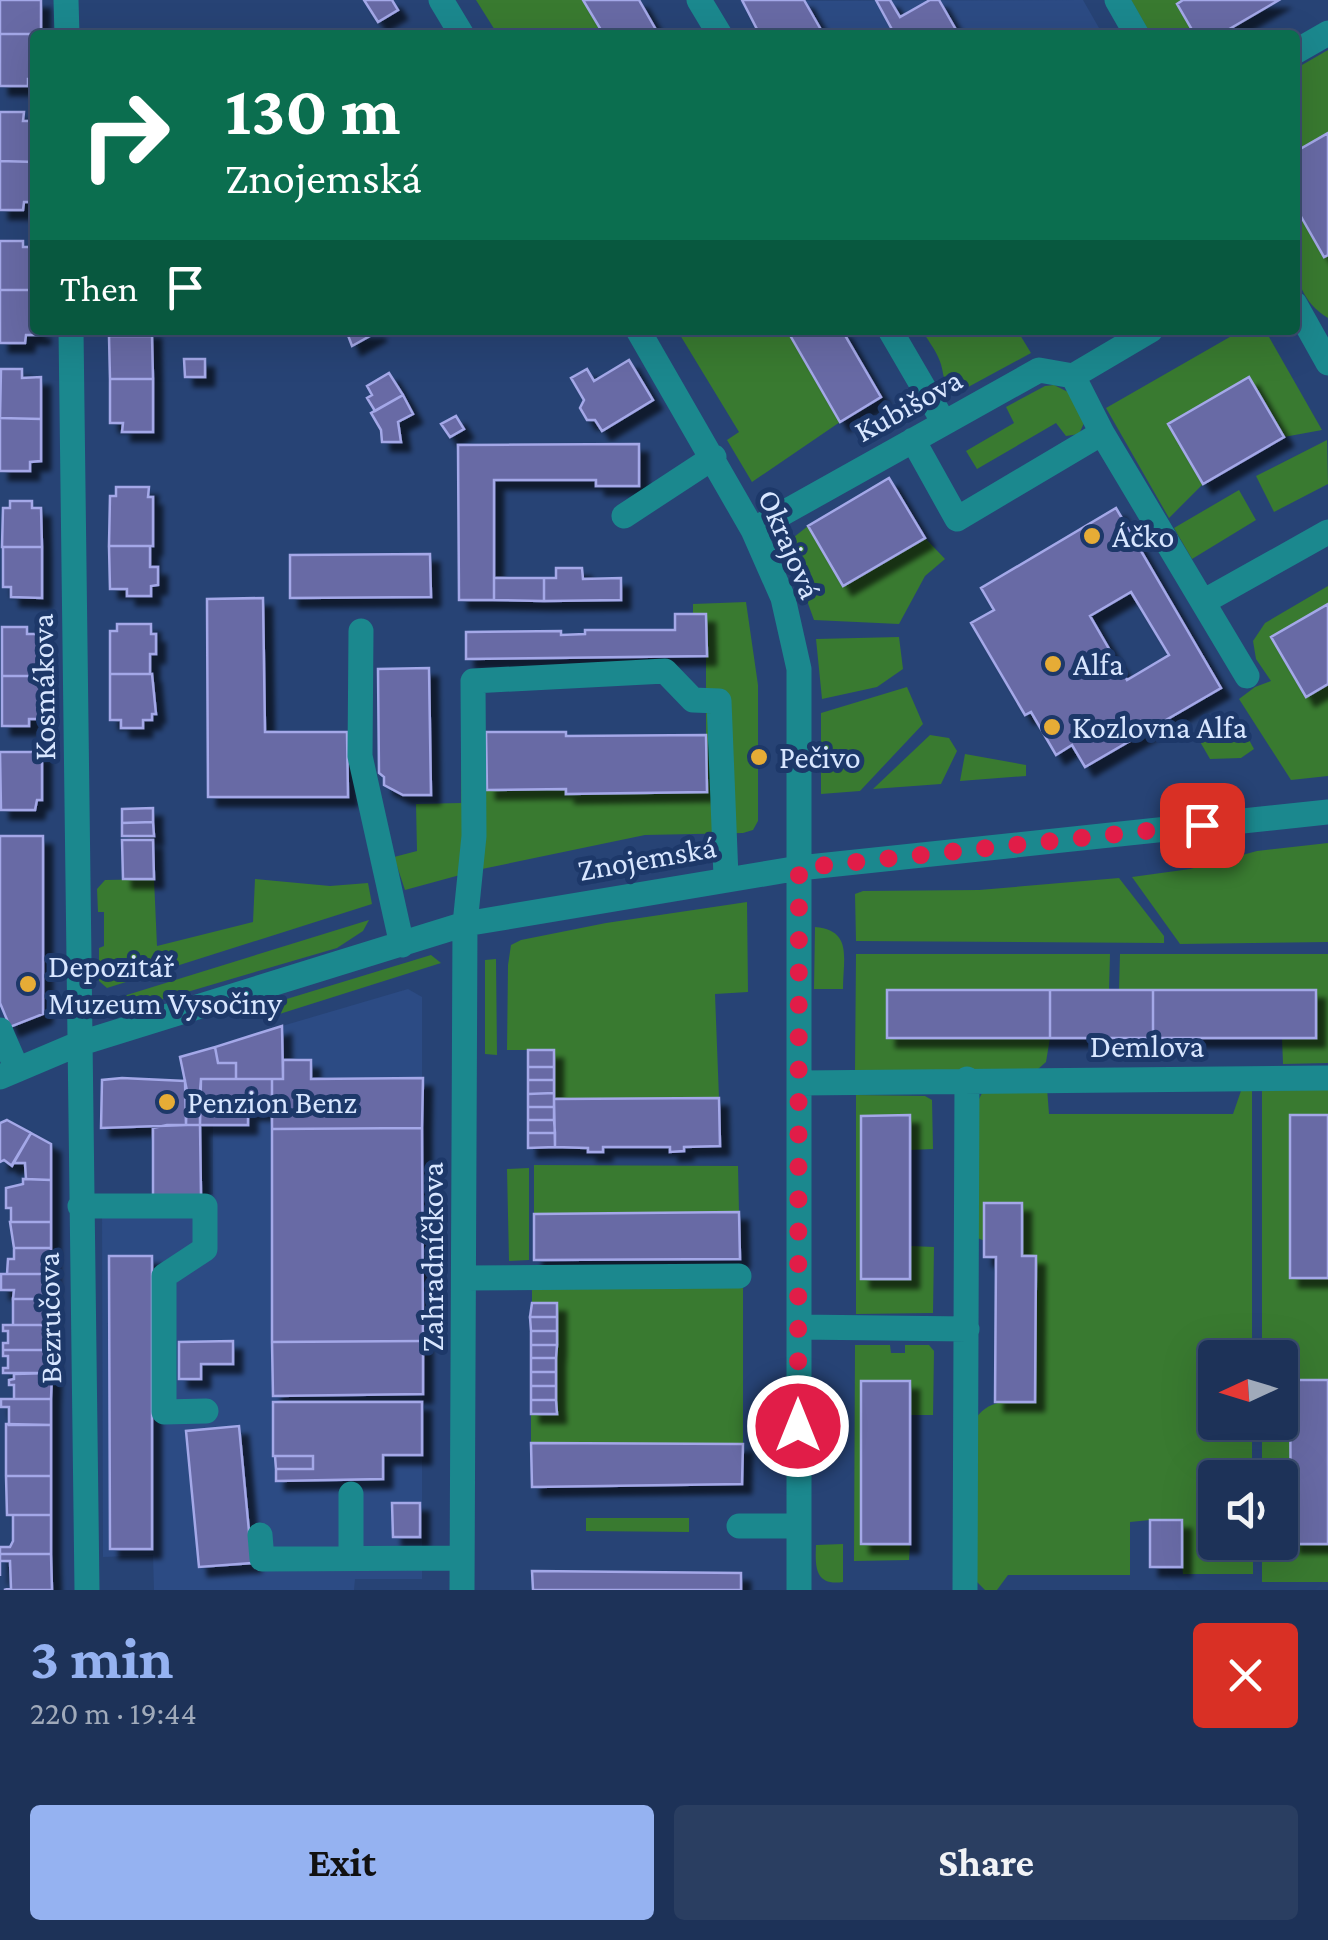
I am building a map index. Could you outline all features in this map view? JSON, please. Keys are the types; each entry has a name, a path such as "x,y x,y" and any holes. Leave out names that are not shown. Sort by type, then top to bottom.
{"street":[{"path":"66,0 67,30"},
{"path":"442,0 459,30"},
{"path":"699,0 717,30"},
{"path":"1117,0 1134,30"},
{"path":"1300,49 1328,33"},
{"path":"1300,312 1326,353"},
{"name":"Kosmákova","path":"71,335 78,1044"},
{"name":"Okrajová","path":"641,335 714,457 783,598 799,668 799,868"},
{"path":"893,335 943,421"},
{"name":"Kubišova","path":"753,530 1039,370 1073,376 1143,335"},
{"path":"1073,376 1102,433 1247,676"},
{"path":"912,440 957,519 1102,433"},
{"path":"624,516 714,457"},
{"path":"1204,602 1328,532"},
{"path":"361,631 360,756 402,945"},
{"name":"Zahradníčkova","path":"462,1590 465,924 474,836 473,681 664,671 693,700 719,701 726,878"},
{"name":"Znojemská","path":"9,1073 78,1044 465,924 799,868 1328,812"},
{"path":"798,1590 799,868"},
{"path":"0,1030 9,1073"},
{"name":"Bezručova","path":"78,1044 87,1590"},
{"name":"Demlova","path":"799,1083 1328,1078"},
{"path":"966,1590 967,1079"},
{"path":"80,1206 205,1206 205,1249 164,1276 164,1412 206,1411"},
{"path":"464,1278 739,1276"},
{"path":"799,1328 967,1329"},
{"path":"351,1558 352,1494"},
{"path":"739,1526 798,1526"},
{"path":"260,1536 262,1559 462,1558"}],"shaded area":[{"path":"1083,0 1100,30 757,30 740,1"},
{"path":"408,989 422,997 422,1579 355,1579 354,1590 154,1590 153,1555 103,1557 102,1196 213,1194 213,1125 248,1125 248,1111 283,1078 282,1026"}],"green space":[{"path":"476,0 583,0 601,30 495,30"},
{"path":"1131,0 1183,0 1177,4 1192,30 1148,30"},
{"path":"1328,50 1328,133 1300,149 1300,66"},
{"path":"1300,215 1324,256 1328,255 1328,318 1306,296 1300,283"},
{"path":"680,335 790,335 840,422 752,482 727,440 739,432"},
{"path":"925,335 1020,335 1031,353 959,392 946,381"},
{"path":"1233,335 1268,335 1322,430 1284,437 1248,377 1168,424 1203,484 1169,518 1106,408"},
{"path":"1054,385 1068,392 1084,423 1079,434 1066,436 1056,423 977,469 966,451 1014,423 1006,407"},
{"path":"1327,440 1328,484 1274,512 1256,476"},
{"path":"1239,490 1256,520 1192,559 1174,528"},
{"path":"808,526 844,585 925,538 945,559 925,576 899,624 814,620 789,551 794,537"},
{"path":"1328,586 1328,604 1271,638 1305,697 1328,684 1328,776 1291,780 1239,699 1271,681 1256,659 1253,641 1265,623"},
{"path":"746,602 758,685 758,821 753,830 645,835 482,869 462,836 460,875 405,890 394,857 417,851 416,804 461,803 461,732 486,732 487,790 566,789 566,794 706,792 706,614 693,614 693,604"},
{"path":"899,637 903,669 877,687 822,699 816,639"},
{"path":"907,687 923,724 860,791 821,794 821,713"},
{"path":"1236,716 1254,749 1241,758 1210,759 1195,733"},
{"path":"930,735 949,738 957,751 941,784 873,789"},
{"path":"965,754 1026,765 1026,776 960,781"},
{"path":"1328,843 1328,942 1180,944 1132,877 1190,869 1257,851"},
{"path":"1119,878 1164,936 1164,943 856,941 855,894 863,891 979,890"},
{"path":"154,879 157,946 253,922 255,879 330,886 368,883 372,904 107,988 99,981 104,912 98,912 97,889 105,880"},
{"path":"747,902 748,992 715,994 719,1098 554,1099 554,1050 507,1050 511,945 606,923"},
{"path":"369,920 363,931 337,948 119,1012 100,1013 88,1007"},
{"path":"815,927 827,929 841,940 843,989 814,989"},
{"path":"856,954 1110,954 1109,990 887,990 887,1038 1050,1038 1046,1062 1038,1069 855,1072"},
{"path":"1120,954 1328,954 1328,1063 1283,1064 1282,1038 1315,990 1119,990"},
{"path":"431,955 441,963 270,1017 267,1005"},
{"path":"496,959 497,1055 485,1054 485,960"},
{"path":"1252,1087 1252,1340 1198,1340 1198,1440 1252,1440 1252,1460 1198,1460 1198,1560 1253,1560 1253,1574 1183,1574 1181,1556 1150,1520 1130,1522 1130,1575 1008,1575 997,1590 985,1590 977,1582 976,1418 995,1404 1035,1402 1036,1257 1022,1256 975,1237 974,1109 982,1093 1047,1088 1049,1114 1233,1114 1242,1088"},
{"path":"1262,1087 1328,1088 1328,1115 1290,1115 1290,1278 1328,1278 1328,1380 1298,1380 1298,1340 1262,1340"},
{"path":"856,1095 925,1096 932,1100 933,1149 910,1150 861,1116 861,1278 910,1246 934,1247 933,1313 856,1314"},
{"path":"534,1165 738,1166 739,1212 534,1214"},
{"path":"529,1168 529,1260 509,1261 507,1169"},
{"path":"532,1283 743,1284 743,1444 531,1443 531,1414 556,1414 557,1304 532,1303"},
{"path":"855,1345 890,1345 891,1353 905,1353 905,1345 929,1345 934,1351 933,1415 910,1415 909,1381 861,1381 861,1544 910,1544 909,1560 854,1561"},
{"path":"1262,1440 1291,1440 1291,1460 1262,1460"},
{"path":"586,1518 689,1518 689,1532 586,1531"},
{"path":"1298,1543 1328,1544 1328,1582 1262,1582 1262,1560 1298,1560"},
{"path":"843,1544 843,1582 827,1581 817,1567 816,1545"}],"building":[{"path":"0,0 41,0 41,30 0,34"},
{"path":"364,0 392,0 398,10 378,22"},
{"path":"583,0 639,0 656,30 601,30"},
{"path":"742,0 804,0 821,30 757,30"},
{"path":"876,0 890,0 900,17 930,0 939,0 956,30 892,30"},
{"path":"1183,0 1279,0 1228,30 1192,30 1177,4"},
{"path":"0,34 30,34 28,86 0,86"},
{"path":"0,112 24,112 23,121 30,121 30,162 0,161"},
{"path":"1328,133 1328,255 1324,257 1300,215 1300,149"},
{"path":"0,161 30,162 30,202 24,202 23,210 0,210"},
{"path":"0,241 23,241 23,247 30,247 30,290 0,290"},
{"path":"0,290 30,290 30,335 26,335 25,343 0,343"},
{"path":"348,335 372,335 352,346"},
{"path":"790,335 845,335 881,397 840,422"},
{"path":"109,336 152,336 153,379 110,379"},
{"path":"184,359 205,359 205,377 185,377"},
{"path":"629,360 653,400 602,431 595,420 587,420 580,408 584,400 571,378 587,369 594,381"},
{"path":"1,369 22,369 22,378 41,377 41,419 0,418"},
{"path":"389,373 403,395 375,411 367,398 372,395 367,386"},
{"path":"1249,377 1284,437 1203,484 1168,424"},
{"path":"110,379 153,379 153,432 122,432 123,423 110,423"},
{"path":"403,395 413,414 398,422 401,442 382,442 381,430 371,413"},
{"path":"456,416 464,429 450,437 441,424"},
{"path":"0,418 41,419 41,461 30,462 30,471 0,471"},
{"path":"639,444 639,486 596,486 596,480 494,480 494,600 459,600 458,445"},
{"path":"889,478 925,538 843,586 808,526"},
{"path":"116,487 149,487 148,497 153,497 153,546 109,546 110,496 116,496"},
{"path":"10,501 32,501 32,508 41,508 42,547 2,547 3,508 10,508"},
{"path":"1116,508 1221,688 1085,767 1072,745 1056,755 1031,712 1025,715 971,623 994,610 981,588","holes":["1131,592 1169,655 1127,680 1090,616"]},
{"path":"109,546 150,546 150,567 158,567 158,585 151,586 151,596 127,596 127,589 110,589"},
{"path":"3,547 42,547 42,598 11,597 11,587 3,587"},
{"path":"430,554 431,597 290,598 290,555"},
{"path":"556,568 582,568 583,579 621,578 621,600 544,601 544,578 556,578"},
{"path":"494,578 544,578 544,601 494,600"},
{"path":"263,598 265,732 347,732 348,797 208,797 207,599"},
{"path":"1328,604 1328,684 1306,697 1271,637"},
{"path":"675,614 706,614 707,656 466,659 466,632 561,631 561,635 585,634 585,630 675,630"},
{"path":"117,624 151,624 151,634 156,634 156,654 150,654 150,674 110,674 110,631 117,631"},
{"path":"2,627 27,627 27,634 41,634 42,676 2,676"},
{"path":"429,668 431,795 403,795 384,785 384,777 379,773 378,669"},
{"path":"110,674 152,674 156,714 152,714 152,720 143,720 143,728 121,728 121,720 110,720"},
{"path":"2,676 42,676 42,719 29,719 29,726 2,726"},
{"path":"486,732 706,735 707,792 566,794 566,789 487,790"},
{"path":"0,752 42,752 42,800 37,800 35,810 1,810"},
{"path":"153,808 153,822 122,823 122,809"},
{"path":"153,822 154,836 122,836 122,823"},
{"path":"0,836 43,836 43,1014 10,1027 0,1003"},
{"path":"122,840 153,840 154,879 123,879"},
{"path":"887,990 1050,990 1050,1038 887,1038"},
{"path":"1050,990 1153,990 1153,1038 1050,1038"},
{"path":"1153,990 1316,990 1316,1038 1153,1038"},
{"path":"282,1026 283,1079 236,1079 236,1063 218,1063 215,1047"},
{"path":"215,1047 218,1063 236,1063 236,1079 201,1079 200,1091 187,1091 180,1057"},
{"path":"528,1050 554,1050 554,1067 528,1067"},
{"path":"283,1060 311,1060 311,1079 423,1078 422,1128 272,1129 272,1079 283,1079"},
{"path":"528,1067 554,1067 554,1080 528,1080"},
{"path":"201,1079 272,1079 272,1111 248,1111 248,1125 200,1125"},
{"path":"102,1080 185,1081 186,1125 101,1128"},
{"path":"528,1080 554,1080 554,1093 528,1094"},
{"path":"187,1091 200,1091 200,1125 186,1125"},
{"path":"554,1093 554,1107 528,1107 528,1094"},
{"path":"719,1098 720,1146 684,1147 684,1151 670,1152 670,1147 603,1147 603,1152 588,1152 588,1148 555,1147 554,1099"},
{"path":"528,1107 554,1107 554,1120 528,1120"},
{"path":"910,1115 910,1279 861,1279 861,1116"},
{"path":"1290,1115 1328,1115 1328,1278 1290,1278"},
{"path":"7,1120 31,1133 12,1166 4,1160 0,1162 0,1123"},
{"path":"528,1120 554,1120 555,1133 528,1133"},
{"path":"200,1125 201,1196 153,1196 153,1128"},
{"path":"422,1128 423,1341 272,1342 272,1129"},
{"path":"31,1133 51,1144 51,1180 26,1179 25,1163 13,1163"},
{"path":"528,1133 555,1133 555,1147 528,1148"},
{"path":"23,1179 51,1180 51,1222 11,1222 6,1188 23,1184"},
{"path":"984,1203 1022,1203 1022,1256 1036,1256 1035,1402 995,1402 996,1257 984,1257"},
{"path":"739,1212 740,1259 534,1260 534,1214"},
{"path":"10,1222 51,1222 51,1248 14,1248"},
{"path":"14,1248 51,1248 51,1274 7,1274"},
{"path":"109,1256 152,1256 152,1549 110,1549"},
{"path":"1,1274 51,1274 51,1299 13,1299 14,1290 1,1290"},
{"path":"13,1299 51,1299 51,1325 13,1325"},
{"path":"532,1303 557,1303 557,1317 530,1317"},
{"path":"530,1317 557,1317 557,1331 531,1331"},
{"path":"3,1325 51,1325 51,1350 3,1350 3,1343 8,1343 8,1331 3,1331"},
{"path":"531,1331 557,1331 557,1345 531,1345"},
{"path":"233,1341 233,1364 201,1364 201,1379 179,1379 179,1342"},
{"path":"423,1341 423,1394 273,1396 272,1342"},
{"path":"531,1345 557,1345 556,1358 531,1358"},
{"path":"3,1350 51,1350 52,1373 3,1373 3,1368 8,1368 8,1356 3,1356"},
{"path":"531,1358 556,1358 556,1372 531,1372"},
{"path":"531,1372 556,1372 556,1386 531,1386"},
{"path":"52,1373 51,1399 14,1399 14,1385 9,1385 9,1380 14,1379 14,1374"},
{"path":"1298,1380 1328,1380 1328,1544 1298,1544 1298,1460 1290,1460 1290,1440 1298,1440"},
{"path":"861,1381 910,1381 910,1544 861,1544"},
{"path":"531,1386 556,1386 556,1400 531,1400"},
{"path":"1,1399 51,1399 51,1425 9,1425 9,1407 1,1407"},
{"path":"531,1400 556,1400 557,1414 531,1414"},
{"path":"273,1402 422,1402 422,1455 383,1455 383,1479 276,1481 276,1469 313,1469 313,1456 273,1456"},
{"path":"6,1424 51,1425 51,1476 6,1476"},
{"path":"239,1426 252,1563 199,1567 186,1431"},
{"path":"531,1443 743,1444 742,1484 532,1487"},
{"path":"275,1456 313,1456 313,1469 276,1469"},
{"path":"6,1476 51,1476 51,1515 7,1515"},
{"path":"392,1503 420,1503 420,1537 393,1537"},
{"path":"13,1515 51,1515 51,1554 0,1554 0,1547 10,1547 13,1541"},
{"path":"1150,1520 1182,1520 1182,1567 1150,1567"},
{"path":"0,1554 51,1554 52,1590 4,1590 11,1588 10,1561 0,1561"},
{"path":"532,1571 741,1573 741,1590 533,1590"}],"place":[{"name":"Áčko","path":"1092,536"},
{"name":"Alfa","path":"1053,664"},
{"name":"Kozlovna Alfa","path":"1052,727"},
{"name":"Pečivo","path":"759,757"},
{"name":"Depozitář Muzeum Vysočiny","path":"28,984"},
{"name":"Penzion Benz","path":"167,1102"}],"route":[{"path":"798,1426 799,868 1202,825"}]}
